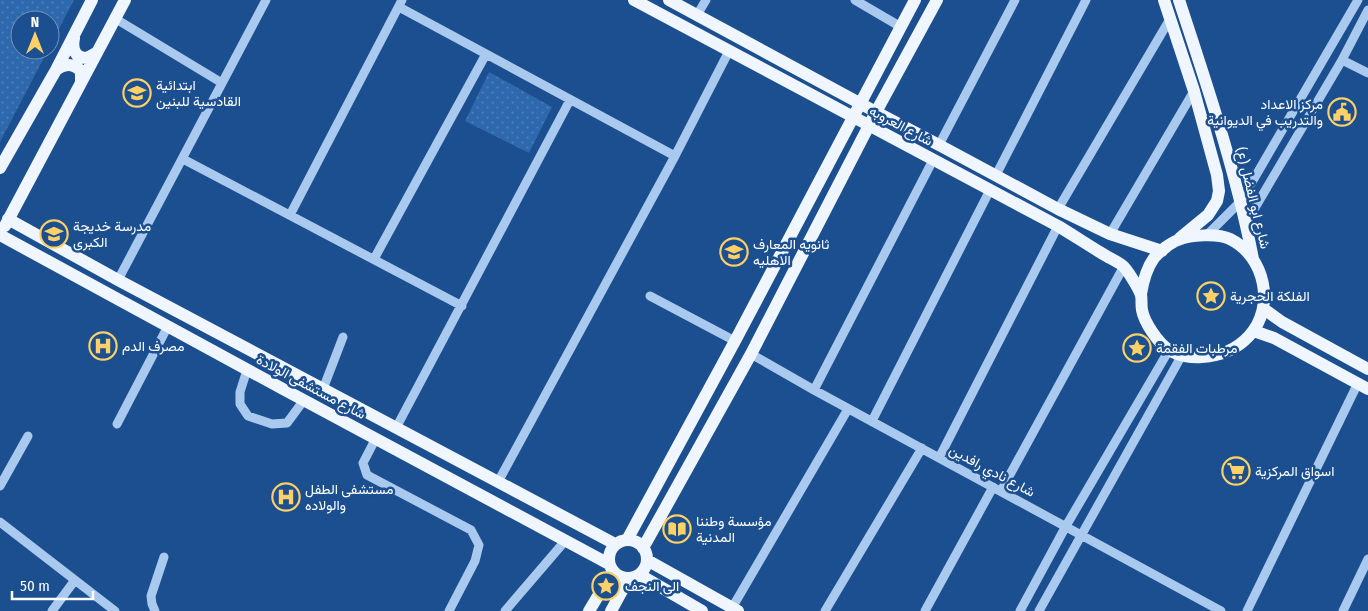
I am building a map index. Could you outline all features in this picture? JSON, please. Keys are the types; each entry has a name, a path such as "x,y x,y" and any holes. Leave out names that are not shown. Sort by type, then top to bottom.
{"main road":[{"path":"0,168 56,70 92,0"},
{"path":"0,235 126,0"},
{"name":"شارع العروبه","path":"634,0 1058,226 1124,266 1141,294"},
{"name":"شارع العروبه","path":"670,0 1058,209 1110,234 1162,251"},
{"path":"589,611 611,567 610,552 621,542 735,341 915,0"},
{"path":"611,611 635,577 645,567 645,554 876,112 937,0"},
{"name":"شارع ابو الفضل (ع)","path":"1164,0 1194,91 1217,174 1219,191 1217,201 1208,215 1178,240"},
{"name":"شارع ابو الفضل (ع)","path":"1179,0 1241,201 1254,261"},
{"path":"74,35 72,47 79,57 87,58 96,53"},
{"path":"56,70 61,65 75,66 81,71 81,82"},
{"name":"شارع مستشفى الولادة","path":"8,219 118,280 498,482 621,542"},
{"name":"شارع مستشفى الولادة","path":"0,235 611,567"},
{"path":"1206,236 1221,236 1240,245 1254,261 1264,287 1265,297 1260,321 1254,331 1242,342 1221,354 1196,358 1169,350 1156,336 1147,324 1142,310 1141,294 1145,276 1153,259 1178,240 1206,236"},
{"path":"1264,309 1282,322 1368,369"},
{"path":"1254,331 1274,338 1363,386"},
{"path":"282,389 293,373"},
{"path":"621,542 637,542 645,554 735,610"},
{"path":"611,567 625,578 635,577 702,611"}],"street":[{"path":"118,280 266,0"},
{"path":"697,15 706,0"},
{"path":"855,0 901,27"},
{"path":"939,145 1015,0"},
{"path":"996,175 1086,0"},
{"path":"1206,236 1241,201 1358,0"},
{"path":"290,215 400,4 486,54 675,156"},
{"path":"1246,223 1342,60 1368,10"},
{"path":"116,19 222,83"},
{"path":"1058,209 1170,19"},
{"path":"498,482 675,156 729,51"},
{"path":"374,259 486,54"},
{"path":"1342,60 1368,73"},
{"path":"1110,234 1194,91"},
{"path":"396,428 570,100"},
{"path":"183,159 462,306"},
{"path":"814,390 933,160"},
{"path":"872,421 990,190"},
{"path":"939,458 1058,226"},
{"path":"925,611 1124,266"},
{"path":"650,296 735,341"},
{"path":"117,424 168,326"},
{"path":"323,389 343,337"},
{"path":"1020,611 1066,526 1169,350"},
{"name":"شارع نادي رافدين","path":"751,354 848,409 1066,526 1080,536 1221,611"},
{"path":"1039,611 1182,355"},
{"path":"248,370 240,392 240,404 248,416 272,424 287,423 304,400"},
{"path":"1247,611 1363,386"},
{"path":"735,610 848,409"},
{"path":"0,486 28,436"},
{"path":"376,438 363,463 367,475 472,530 479,545 475,561 449,611"},
{"path":"825,611 922,448"},
{"path":"0,522 115,611"},
{"path":"505,611 565,541"},
{"path":"155,611 151,596 164,557"},
{"path":"1343,611 1368,559"},
{"path":"52,611 75,580"}],"shaded area":[{"path":"0,0 74,0 60,27 60,10 10,10 10,60 43,60 0,142"},
{"path":"489,72 552,107 529,153 465,121"}],"place":[{"name":"ابتدائية القادسية للبنين","path":"137,93"},
{"name":"مركز الاعداد والتدريب في الديوانية","path":"1342,112"},
{"name":"مدرسة خديجة الكبرى","path":"54,234"},
{"name":"ثانويه المعارف الاهليه","path":"734,252"},
{"name":"الفلكة الحجرية","path":"1211,296"},
{"name":"مصرف الدم","path":"103,346"},
{"name":"مرطبات الفقمة","path":"1137,348"},
{"name":"اسواق المركزية","path":"1236,471"},
{"name":"مستشفى الطفل والولاده","path":"286,497"},
{"name":"مؤسسة وطننا المدنية","path":"677,529"},
{"name":"الى النجف","path":"606,586"}]}
